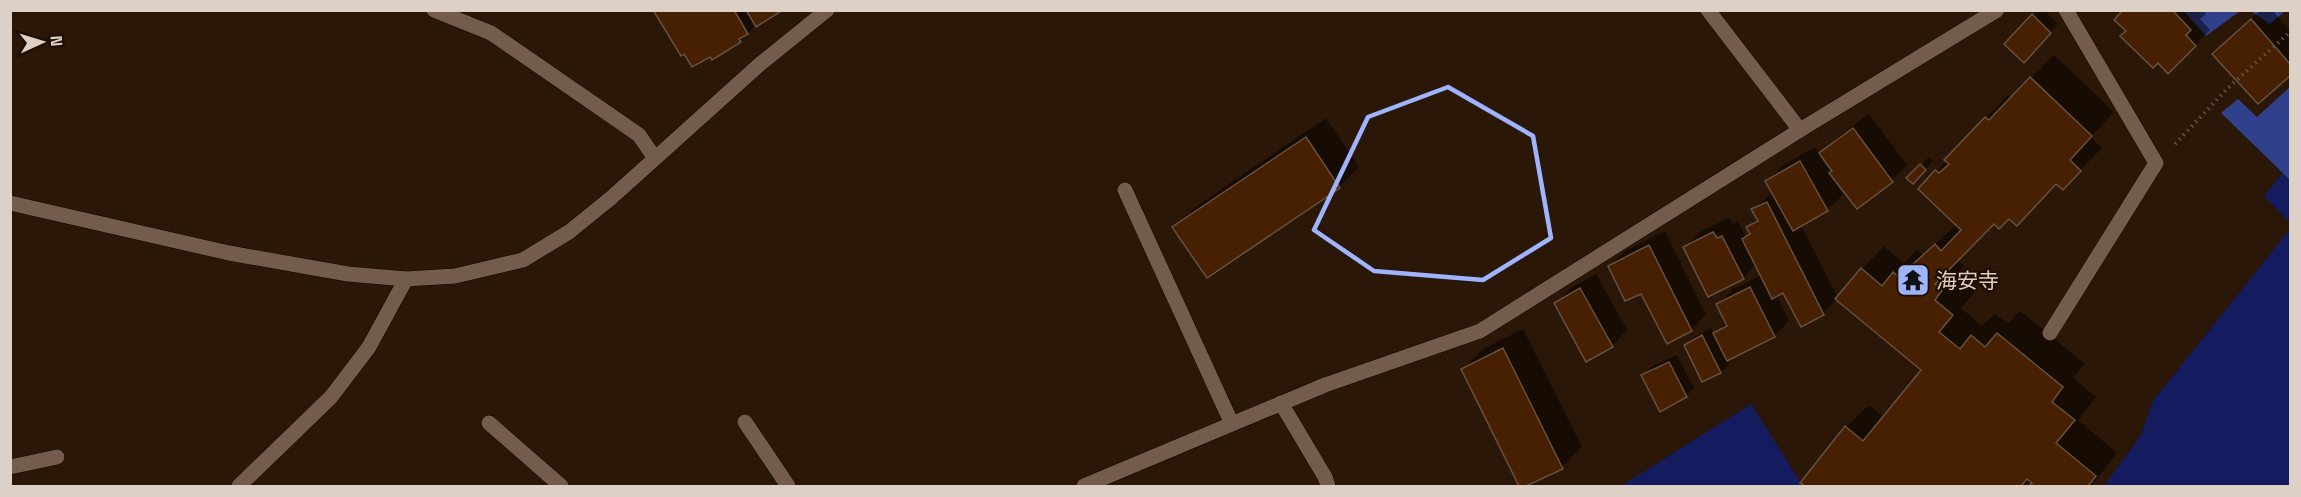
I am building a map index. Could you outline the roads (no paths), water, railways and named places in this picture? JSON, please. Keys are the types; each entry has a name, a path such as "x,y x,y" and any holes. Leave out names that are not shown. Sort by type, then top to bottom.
{"street":[{"path":"434,10 491,33 639,135 654,158"},
{"path":"10,203 229,253 348,274 406,279 455,276 523,260 569,232 611,198 812,15 827,10"},
{"path":"1708,10 1800,130"},
{"path":"1084,486 1325,385 1480,331 1977,16 1997,10"},
{"path":"2050,333 2156,163 2066,10"},
{"path":"1125,190 1232,424"},
{"path":"239,486 331,397 369,347 406,279"},
{"path":"1281,403 1325,477 1328,486"},
{"path":"745,422 788,486"},
{"path":"489,423 561,486"},
{"path":"10,466 57,457"}],"place":[{"name":"海安寺","path":"1913,280"}]}
